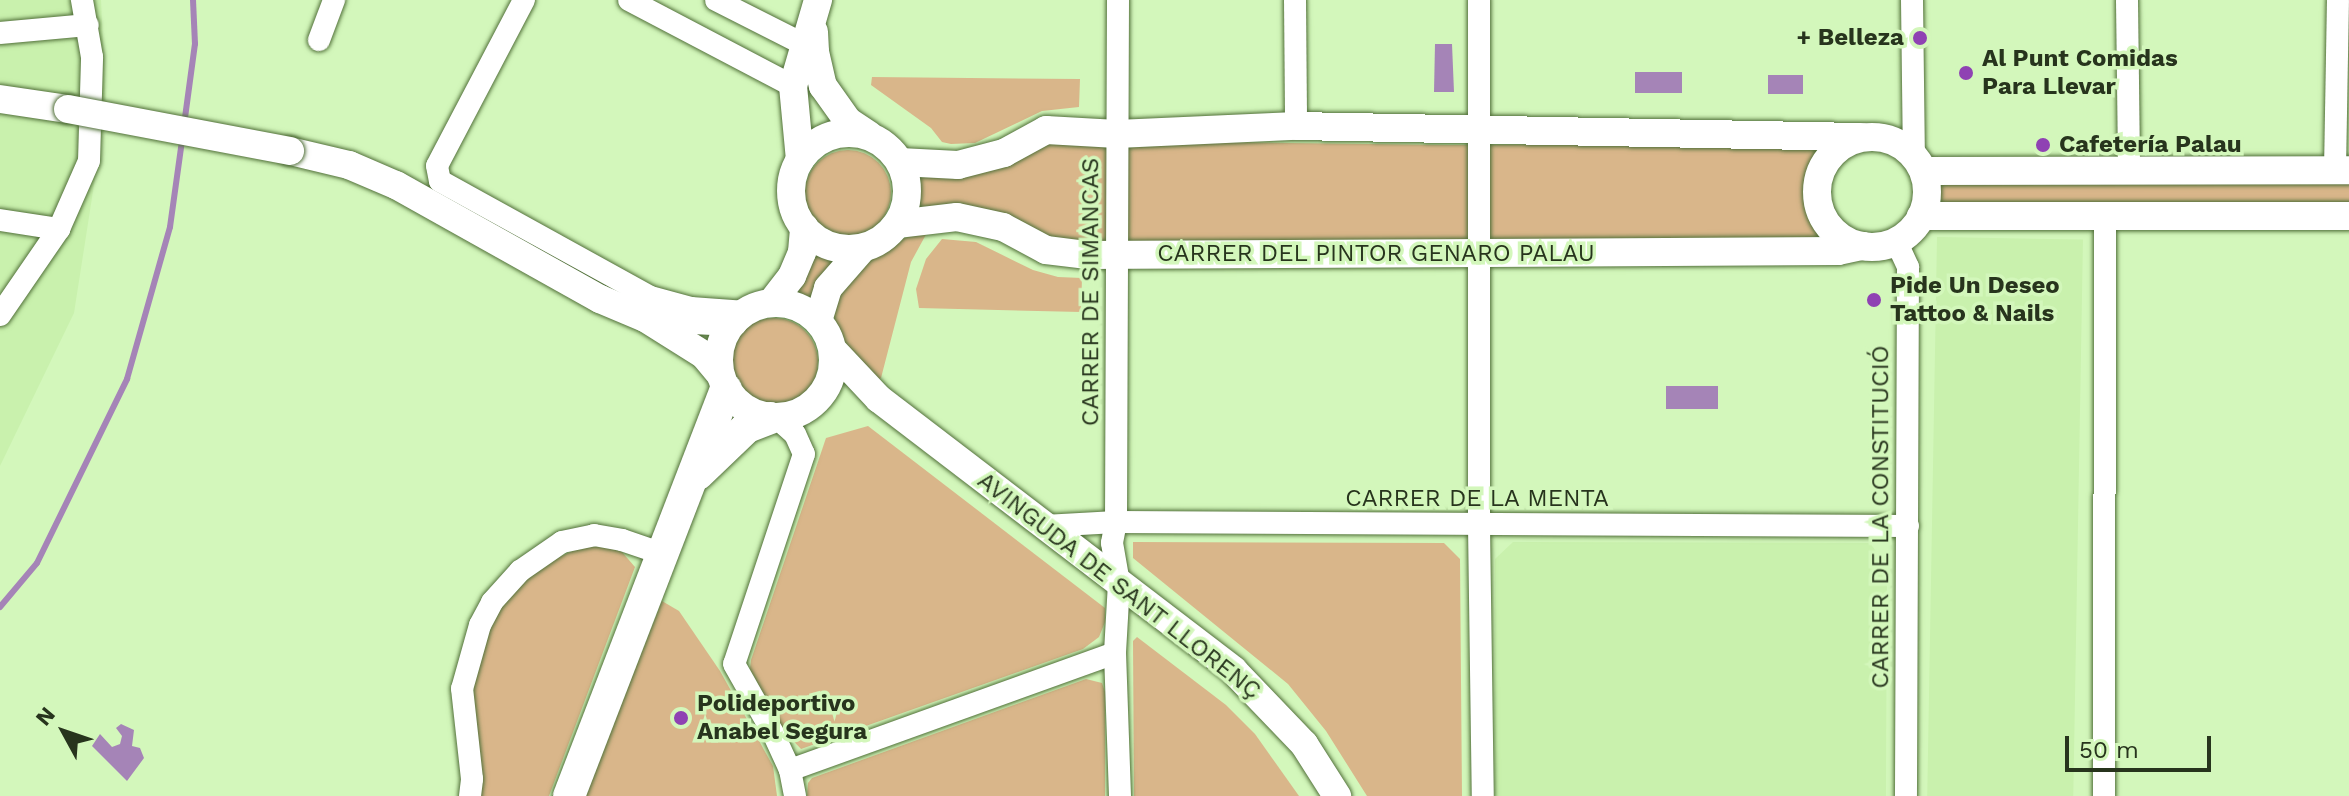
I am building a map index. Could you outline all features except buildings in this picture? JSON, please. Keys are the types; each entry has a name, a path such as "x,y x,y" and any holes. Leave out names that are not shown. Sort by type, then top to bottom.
{"main road":[{"path":"569,796 693,479 723,382"},
{"path":"693,479 747,427 774,418"}],"street":[{"path":"0,315 59,229 89,161 92,57 82,0"},
{"path":"319,40 334,0"},
{"path":"524,0 437,166 440,181 650,297 691,308 750,312"},
{"path":"629,0 793,86"},
{"path":"716,0 805,45"},
{"name":"CARRER DE SIMANCAS","path":"1118,0 1116,522 1112,543 1119,583 1115,653 1120,796"},
{"path":"1295,0 1296,126"},
{"path":"1479,0 1479,526 1483,796"},
{"path":"1861,137 1841,146 1823,165 1817,183 1817,203 1826,223 1840,237 1862,246 1881,246 1896,241 1921,216 1927,194 1919,164 1912,0"},
{"path":"2127,0 2129,169"},
{"path":"900,162 958,165 1004,153 1046,130 1117,134 1296,126 1885,138 1919,164 2342,170 2338,0"},
{"path":"800,160 793,86 816,7"},
{"path":"816,7 815,52 823,86 848,121 882,141 900,162 908,187 904,213 897,224 888,235 863,248 828,288 818,321"},
{"path":"0,33 88,25"},
{"path":"0,99 68,109 349,165 396,185 600,299 645,318 704,355 745,408 774,418 795,434 804,454 734,664 790,770 795,796"},
{"path":"863,248 837,248 824,243 804,227 792,201 794,173 800,160 827,137 848,132 869,135"},
{"path":"1921,216 2349,216"},
{"name":"CARRER DEL PINTOR GENARO PALAU","path":"897,224 957,217 1003,227 1046,250 1116,255 1838,251 1862,246"},
{"path":"2104,796 2105,218"},
{"path":"0,220 59,229"},
{"path":"723,382 721,346 750,312 792,276 802,252 804,227"},
{"name":"CARRER DE LA CONSTITUCIÓ","path":"1896,241 1908,267 1906,796"},
{"path":"645,318 804,310 818,321 833,350 833,366 822,394 802,411 774,418"},
{"name":"AVINGUDA DE SANT LLORENÇ","path":"833,350 877,397 1253,689 1304,744 1337,796"},
{"path":"822,394 877,397"},
{"name":"CARRER DE LA MENTA","path":"1044,526 1116,522 1908,526"},
{"path":"470,796 472,779 462,689 476,637 492,602 520,571 562,542 594,535 622,540 663,554"},
{"path":"790,770 1115,653"}],"shaded area":[{"path":"0,0 101,0 106,108 74,313 0,466"},
{"path":"1435,44 1452,44 1454,92 1434,92"},
{"path":"1635,72 1682,72 1682,93 1635,93"},
{"path":"1768,75 1803,75 1803,94 1768,94"},
{"path":"872,77 1080,79 1079,107 1042,111 975,143 951,144 942,142 931,128 871,85"},
{"path":"1050,140 1449,145 1836,143 1818,163 1809,190 1813,218 1822,234 1836,247 1072,244 916,211 918,177"},
{"path":"848,150 865,153 879,162 888,176 891,193 888,210 879,224 865,233 848,236 831,233 817,224 808,210 805,193 808,176 817,162 831,153"},
{"path":"2349,171 2349,214 1926,203 1927,184"},
{"path":"929,229 911,262 881,378 876,381 840,343 834,316 837,301 853,272 905,238"},
{"path":"1937,237 2083,240 2073,796 1927,796"},
{"path":"942,239 976,242 1033,270 1058,277 1082,278 1081,312 919,308 916,289 926,259"},
{"path":"809,247 835,260 809,305 789,296"},
{"path":"774,318 799,325 811,337 818,362 811,387 799,399 774,406 749,399 737,387 730,362 737,337 749,325"},
{"path":"1666,386 1718,386 1718,409 1666,409"},
{"path":"868,426 1105,608 1105,622 1099,637 1083,649 801,749 784,731 750,669 751,660 826,438"},
{"path":"1133,542 1444,543 1460,559 1462,796 1367,796 1326,731 1288,684 1133,558"},
{"path":"1513,542 1870,543 1887,567 1886,796 1495,796 1495,559"},
{"path":"602,546 622,552 635,567 549,796 480,796 473,678 487,626 518,586 551,561 581,547"},
{"name":"Polideportivo Anabel Segura","path":"662,601 679,611 720,671 773,766 777,796 585,796"},
{"path":"1137,637 1226,705 1255,734 1299,796 1134,796 1133,641"},
{"path":"1086,679 1102,683 1105,692 1105,796 807,796 808,783 812,778"},
{"path":"121,724 134,730 132,746 140,748 144,758 127,781 92,746 100,734 112,747 120,744 122,736 116,728"}],"waterway":[{"path":"184,125 195,44 193,0"},
{"path":"0,607 37,563 127,379 170,227 182,140"}],"place":[{"name":"+ Belleza","path":"1920,38"},
{"name":"Al Punt Comidas Para Llevar","path":"1966,73"},
{"name":"Cafetería Palau","path":"2043,145"},
{"name":"Pide Un Deseo Tattoo & Nails","path":"1874,300"},
{"name":"Polideportivo Anabel Segura","path":"681,718"}]}
